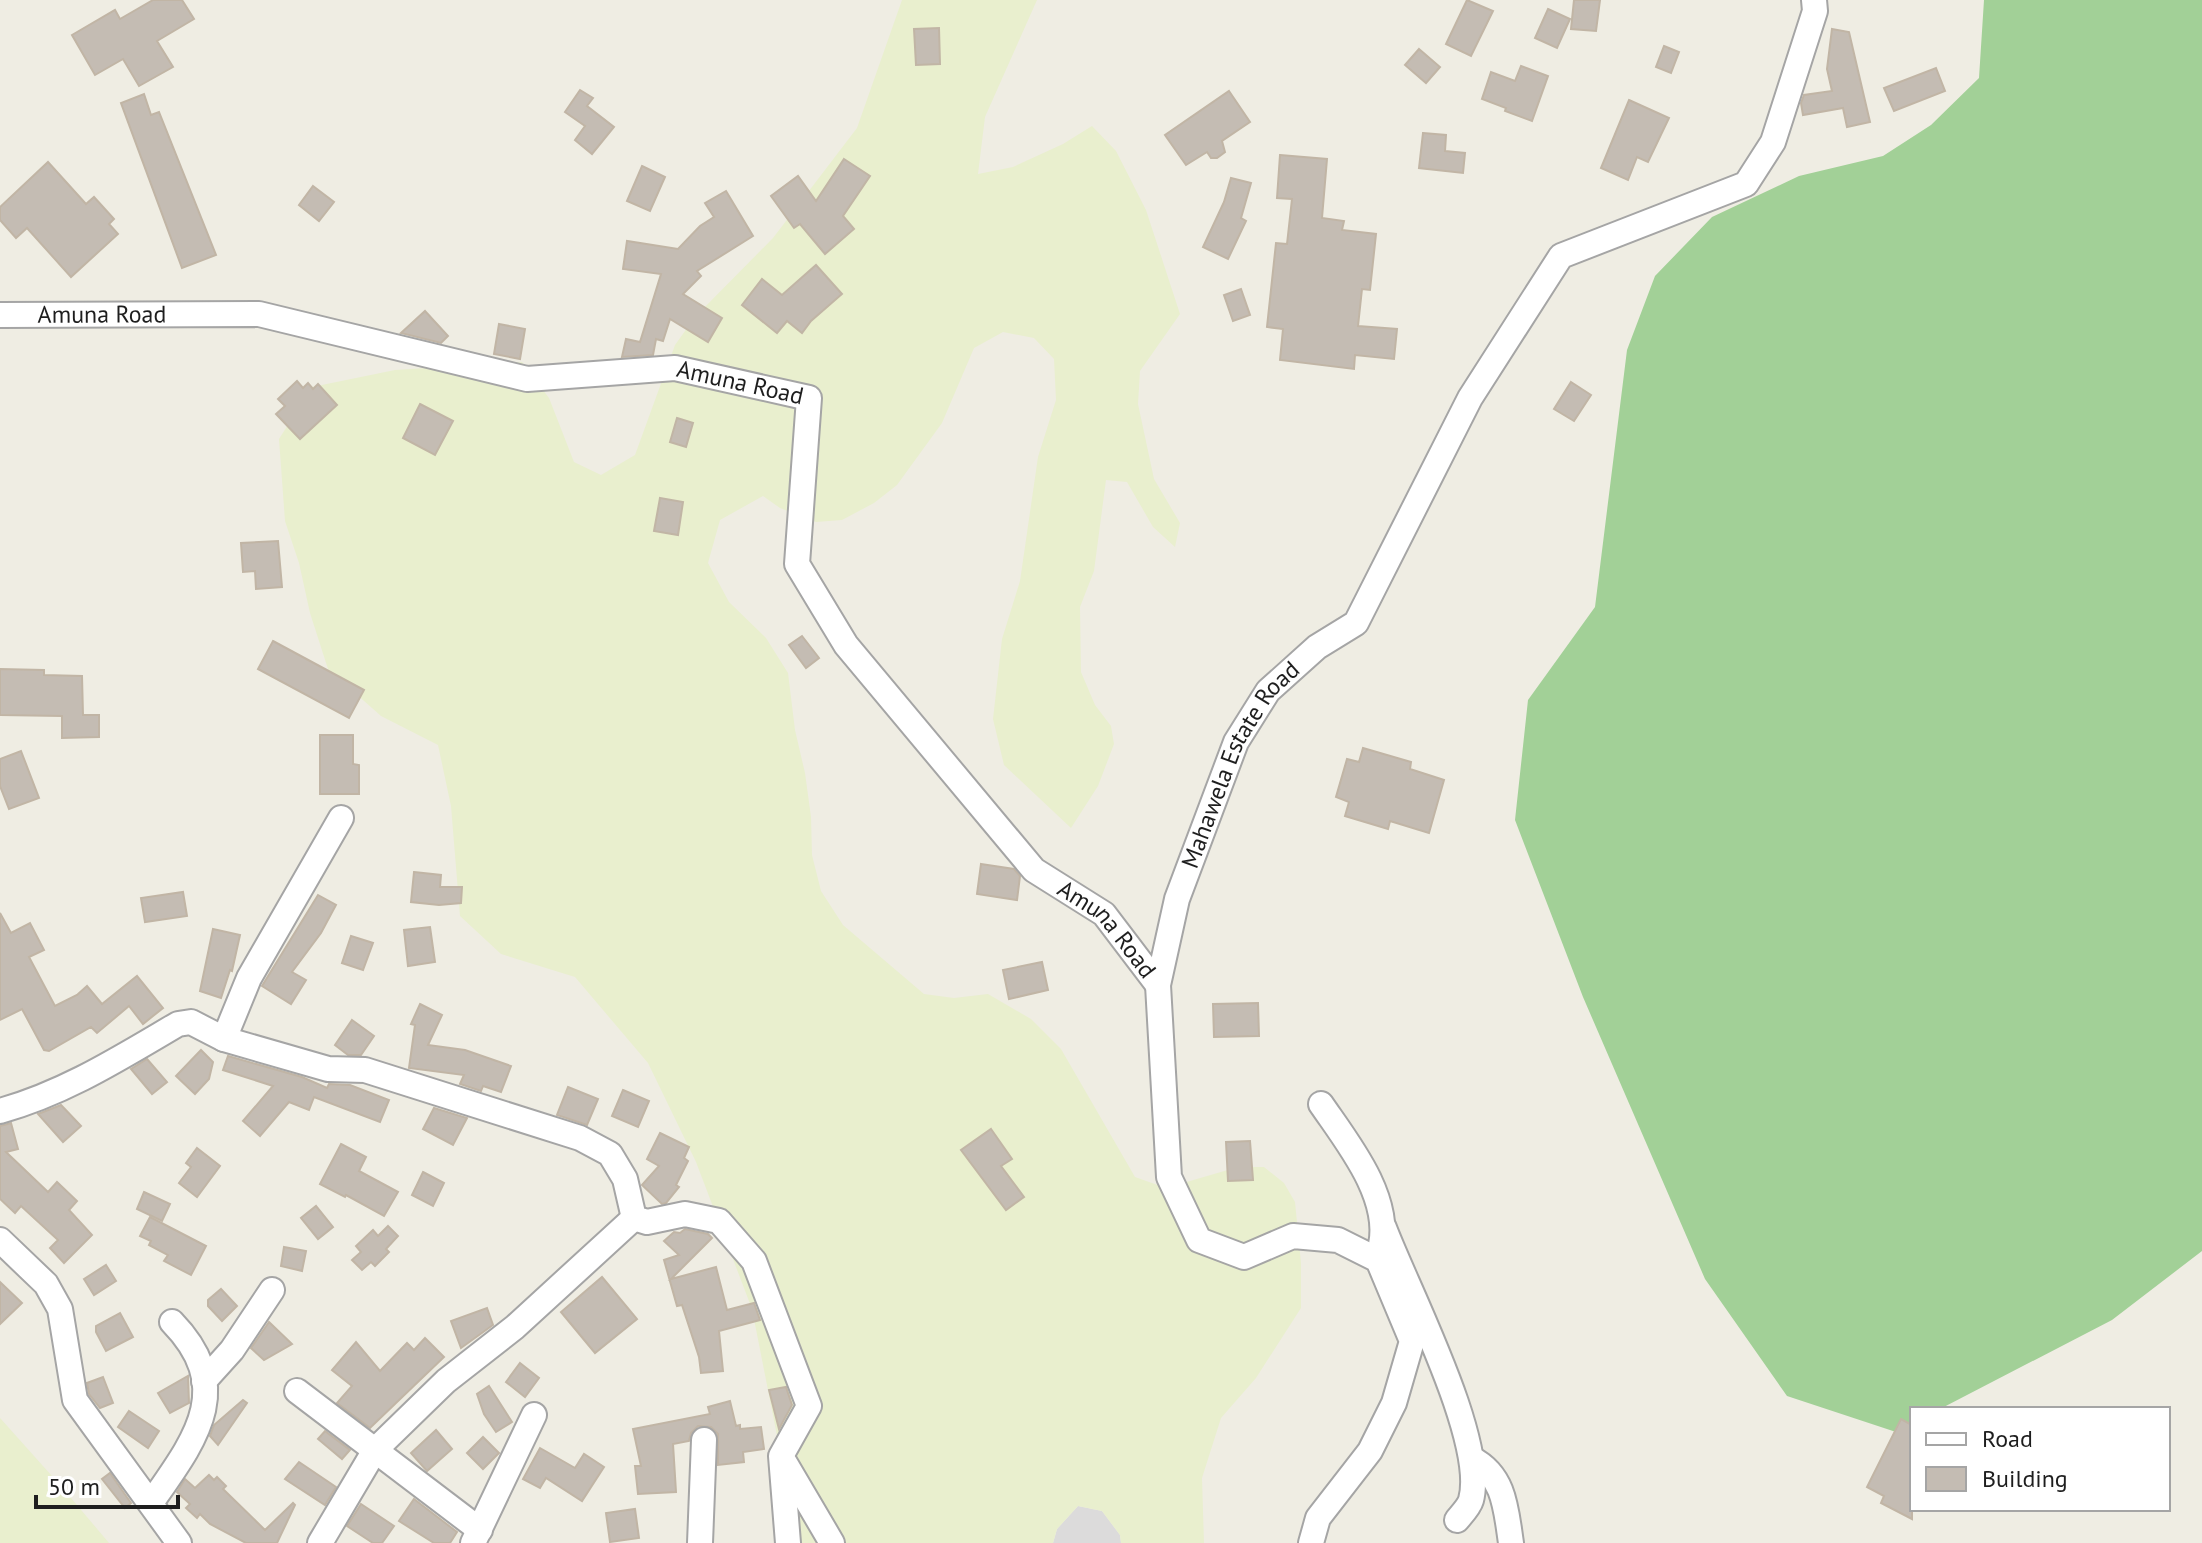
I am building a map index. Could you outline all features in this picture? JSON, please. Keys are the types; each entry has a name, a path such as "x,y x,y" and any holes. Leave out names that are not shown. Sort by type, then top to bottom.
{"street":[{"name":"Mahawela Estate Road","path":"1378,1260 1338,1240 1293,1236 1244,1257 1199,1240 1169,1177 1158,985 1177,899 1236,742 1268,691 1317,647 1356,623 1470,398 1561,256 1746,184 1773,142 1815,11 1814,0"},
{"name":"Amuna Road","path":"0,315 259,314 527,379 675,368 809,398 797,564 846,645 1034,870 1104,914 1158,985"},
{"path":"224,1039 249,978 341,818"},
{"path":"0,1111 83,1080 178,1024 191,1022 224,1039 328,1069 365,1070 580,1138 610,1154 625,1179 634,1218"},
{"path":"1321,1104 1365,1170 1384,1228 1451,1386 1472,1459 1471,1501 1457,1520"},
{"path":"634,1218 647,1222 685,1214 719,1221 754,1261 809,1406 781,1456 788,1543"},
{"path":"320,1543 375,1450 446,1381 515,1327 634,1218"},
{"path":"1311,1543 1318,1518 1370,1451 1394,1403 1412,1341 1378,1260 1384,1228"},
{"path":"0,1240 46,1284 60,1309 75,1400 179,1543"},
{"path":"204,1381 232,1350 272,1290"},
{"path":"151,1503 192,1444 205,1411 204,1381 191,1343 172,1322"},
{"path":"297,1391 375,1450 477,1536 534,1415"},
{"path":"700,1543 704,1440"},
{"path":"781,1456 832,1543"},
{"path":"1472,1459 1485,1466 1503,1490 1511,1543"}],"shaded area":[{"path":"1078,1506 1102,1511 1120,1535 1121,1543 1053,1543 1057,1529"}],"green space":[{"path":"902,0 1037,0 985,117 978,174 1013,167 1063,144 1092,126 1116,151 1146,210 1180,314 1140,371 1138,404 1154,479 1180,523 1175,547 1153,527 1127,482 1106,480 1094,571 1080,607 1081,672 1095,705 1111,726 1114,744 1098,786 1071,828 1004,765 993,719 1002,639 1020,581 1038,457 1056,400 1054,359 1034,338 1003,332 974,348 942,423 897,485 874,503 842,520 816,522 780,508 763,496 720,520 708,563 729,602 766,638 788,673 811,817 812,855 821,891 843,925 924,994 954,998 988,994 1031,1019 1061,1049 1135,1177 1166,1188 1238,1167 1264,1167 1284,1183 1295,1202 1301,1263 1301,1308 1256,1378 1221,1418 1202,1478 1204,1543 1121,1543 1120,1535 1102,1511 1078,1506 1057,1529 1053,1543 788,1543 781,1456 752,1309 696,1162 648,1063 575,977 501,954 460,916 451,806 438,745 381,716 328,669 285,521 279,439 312,387 395,370 522,362 549,398 574,462 601,475 635,455 675,345 695,317 773,238 857,128"},
{"path":"1984,0 2202,0 2202,1251 2112,1320 1944,1407 1910,1407 1910,1425 1896,1432 1787,1396 1705,1279 1583,997 1515,820 1528,700 1595,607 1627,350 1655,276 1712,217 1799,176 1883,156 1931,125 1979,78"},
{"path":"0,1418 60,1485 109,1543 0,1543"}],"building":[{"path":"153,0 182,0 194,19 157,41 173,67 139,86 123,59 95,75 72,35 115,10 120,19"},
{"path":"1467,0 1493,11 1471,56 1446,44"},
{"path":"1574,0 1600,0 1596,31 1571,29"},
{"path":"1548,9 1570,19 1557,48 1535,38"},
{"path":"939,28 940,64 916,65 914,29"},
{"path":"1832,29 1849,32 1870,122 1847,127 1843,108 1803,115 1801,103 1804,95 1832,91 1827,69"},
{"path":"1664,46 1679,52 1671,73 1656,67"},
{"path":"1419,49 1440,67 1426,83 1405,65"},
{"path":"1521,66 1548,76 1532,121 1482,99 1491,72 1515,81"},
{"path":"1936,68 1945,91 1894,111 1884,88"},
{"path":"580,90 593,98 587,106 614,127 592,154 575,140 585,126 565,112"},
{"path":"1229,91 1250,122 1222,141 1225,152 1217,158 1211,158 1207,152 1186,165 1165,135"},
{"path":"144,94 151,115 159,112 216,255 182,268 121,103"},
{"path":"1629,100 1669,118 1648,162 1637,157 1628,180 1601,168"},
{"path":"1423,133 1446,135 1445,151 1465,153 1463,173 1419,168"},
{"path":"1280,155 1327,159 1322,218 1344,221 1342,230 1376,234 1370,290 1362,289 1358,326 1397,329 1394,359 1355,355 1354,369 1280,360 1283,329 1267,327 1276,243 1287,244 1292,199 1277,198"},
{"path":"844,159 870,176 843,216 854,229 825,254 800,224 794,228 771,196 798,176 816,201"},
{"path":"48,162 86,204 94,197 114,219 109,224 118,234 71,277 27,228 16,238 0,220 0,207"},
{"path":"642,166 665,177 650,211 627,201"},
{"path":"1231,178 1251,183 1241,218 1246,221 1228,259 1203,247 1224,202"},
{"path":"313,186 334,202 319,221 299,205"},
{"path":"726,191 753,236 697,271 701,276 683,294 722,318 708,342 670,319 663,341 656,339 653,355 622,357 626,339 640,342 661,274 623,269 627,241 678,249 700,226 714,217 705,203"},
{"path":"816,265 842,294 802,333 787,321 777,333 742,305 762,279 782,295"},
{"path":"1241,289 1250,315 1233,321 1224,295"},
{"path":"425,311 448,336 441,343 401,333"},
{"path":"499,324 525,329 520,359 494,354"},
{"path":"297,381 303,388 308,383 313,389 318,384 337,405 300,439 276,414 285,406 278,399"},
{"path":"1571,382 1591,395 1574,421 1554,409"},
{"path":"420,404 453,421 435,455 403,438"},
{"path":"677,418 693,423 686,447 670,442"},
{"path":"660,498 683,502 678,535 654,531"},
{"path":"278,541 282,587 256,589 255,571 243,572 241,543"},
{"path":"802,636 819,658 806,668 789,645"},
{"path":"273,641 364,690 349,718 258,669"},
{"path":"0,669 44,670 44,675 82,676 83,715 99,715 99,737 62,738 62,716 0,715"},
{"path":"320,735 353,735 353,764 359,765 359,794 320,794"},
{"path":"1363,748 1411,762 1410,769 1444,780 1429,833 1390,821 1388,829 1345,816 1349,802 1336,797 1347,759 1359,762"},
{"path":"21,751 39,798 9,809 0,786 0,759"},
{"path":"981,864 1014,869 1020,876 1017,900 977,894"},
{"path":"414,872 441,875 440,887 462,887 461,903 439,905 411,902"},
{"path":"183,892 187,916 145,922 141,898"},
{"path":"318,895 336,905 321,933 292,972 306,980 291,1004 262,986"},
{"path":"0,913 11,933 30,923 44,950 29,957 55,1006 87,986 102,1004 137,976 163,1008 143,1024 129,1006 97,1033 91,1027 49,1051 44,1050 22,1009 0,1020"},
{"path":"430,927 435,962 408,966 404,930"},
{"path":"213,929 240,935 232,971 221,998 200,991"},
{"path":"351,936 373,943 363,970 342,963"},
{"path":"1042,962 1048,990 1009,999 1003,970"},
{"path":"1258,1003 1259,1036 1214,1037 1213,1004"},
{"path":"420,1004 442,1015 428,1045 465,1050 511,1066 501,1092 483,1086 481,1091 460,1084 464,1075 409,1068 415,1025 411,1024"},
{"path":"352,1020 374,1036 361,1055 348,1055 335,1045"},
{"path":"201,1050 213,1062 209,1079 195,1094 176,1076"},
{"path":"228,1056 302,1077 327,1088 329,1084 350,1085 389,1100 380,1122 314,1097 309,1110 289,1102 260,1136 243,1121 273,1086 223,1070"},
{"path":"147,1059 167,1082 152,1094 131,1069"},
{"path":"568,1087 598,1099 587,1125 557,1115"},
{"path":"623,1090 649,1101 638,1127 612,1116"},
{"path":"61,1105 81,1126 63,1142 38,1114"},
{"path":"434,1108 467,1118 453,1145 423,1129"},
{"path":"11,1123 18,1149 6,1152 48,1192 57,1182 77,1201 69,1210 92,1235 64,1263 50,1248 58,1240 21,1206 15,1213 0,1199 0,1126"},
{"path":"991,1129 1012,1159 1001,1166 1024,1197 1006,1210 961,1150"},
{"path":"660,1133 689,1147 684,1158 688,1161 676,1185 679,1187 662,1204 642,1185 659,1166 647,1159"},
{"path":"1250,1141 1253,1180 1228,1181 1226,1142"},
{"path":"341,1144 366,1157 359,1171 398,1192 384,1216 320,1184"},
{"path":"197,1148 220,1166 197,1197 179,1183 191,1167 186,1163"},
{"path":"423,1172 444,1183 433,1206 412,1195"},
{"path":"144,1192 170,1204 162,1221 137,1209"},
{"path":"316,1206 333,1227 318,1239 301,1218"},
{"path":"150,1217 206,1246 191,1275 164,1261 168,1255 140,1236"},
{"path":"388,1226 398,1236 386,1249 389,1252 375,1266 371,1262 362,1270 352,1260 361,1252 356,1246 373,1230 378,1236"},
{"path":"685,1229 708,1234 712,1238 671,1279 716,1267 727,1310 754,1303 760,1320 719,1331 723,1371 701,1373 682,1305 677,1306 664,1260 679,1255 664,1241 674,1232 680,1233"},
{"path":"284,1247 306,1251 302,1271 281,1266"},
{"path":"106,1265 116,1281 94,1295 84,1279"},
{"path":"602,1277 637,1319 595,1353 561,1312"},
{"path":"0,1282 22,1303 0,1324"},
{"path":"221,1289 237,1306 222,1321 208,1306 208,1300"},
{"path":"487,1308 493,1325 461,1348 451,1321"},
{"path":"120,1313 133,1337 106,1351 96,1326"},
{"path":"269,1322 292,1344 264,1360 251,1348"},
{"path":"425,1338 444,1357 370,1428 337,1403 352,1386 332,1370 356,1342 380,1371 407,1343 414,1350"},
{"path":"520,1363 539,1378 525,1397 506,1382"},
{"path":"188,1376 189,1403 170,1413 158,1393"},
{"path":"103,1377 113,1403 100,1408 89,1394 87,1383"},
{"path":"489,1386 512,1422 496,1432 484,1414 477,1394"},
{"path":"786,1387 792,1405 779,1429 769,1390"},
{"path":"243,1400 247,1403 218,1445 210,1436 214,1425"},
{"path":"730,1401 736,1426 740,1425 740,1429 761,1427 764,1449 743,1452 744,1462 718,1465 718,1434 711,1427 698,1426 691,1433 689,1441 673,1444 676,1492 638,1494 635,1466 641,1466 633,1429 710,1414 708,1407"},
{"path":"129,1411 159,1431 148,1448 118,1427"},
{"path":"1901,1419 1910,1424 1912,1519 1881,1503 1884,1496 1867,1487"},
{"path":"436,1430 452,1449 427,1471 411,1453"},
{"path":"325,1431 350,1450 342,1459 318,1439"},
{"path":"483,1437 499,1453 483,1469 467,1453"},
{"path":"540,1448 575,1468 584,1454 604,1467 582,1501 546,1478 540,1488 523,1479"},
{"path":"299,1462 336,1487 325,1505 285,1479"},
{"path":"110,1473 131,1503 125,1508 102,1479"},
{"path":"209,1475 214,1480 217,1477 226,1486 223,1489 265,1530 293,1503 295,1505 277,1543 246,1543 210,1524 200,1514 197,1518 186,1508 190,1504 177,1492 185,1479 195,1488"},
{"path":"414,1499 457,1532 450,1543 434,1543 399,1521"},
{"path":"361,1504 394,1526 382,1543 373,1543 347,1526"},
{"path":"635,1509 639,1538 610,1542 606,1513"}]}
